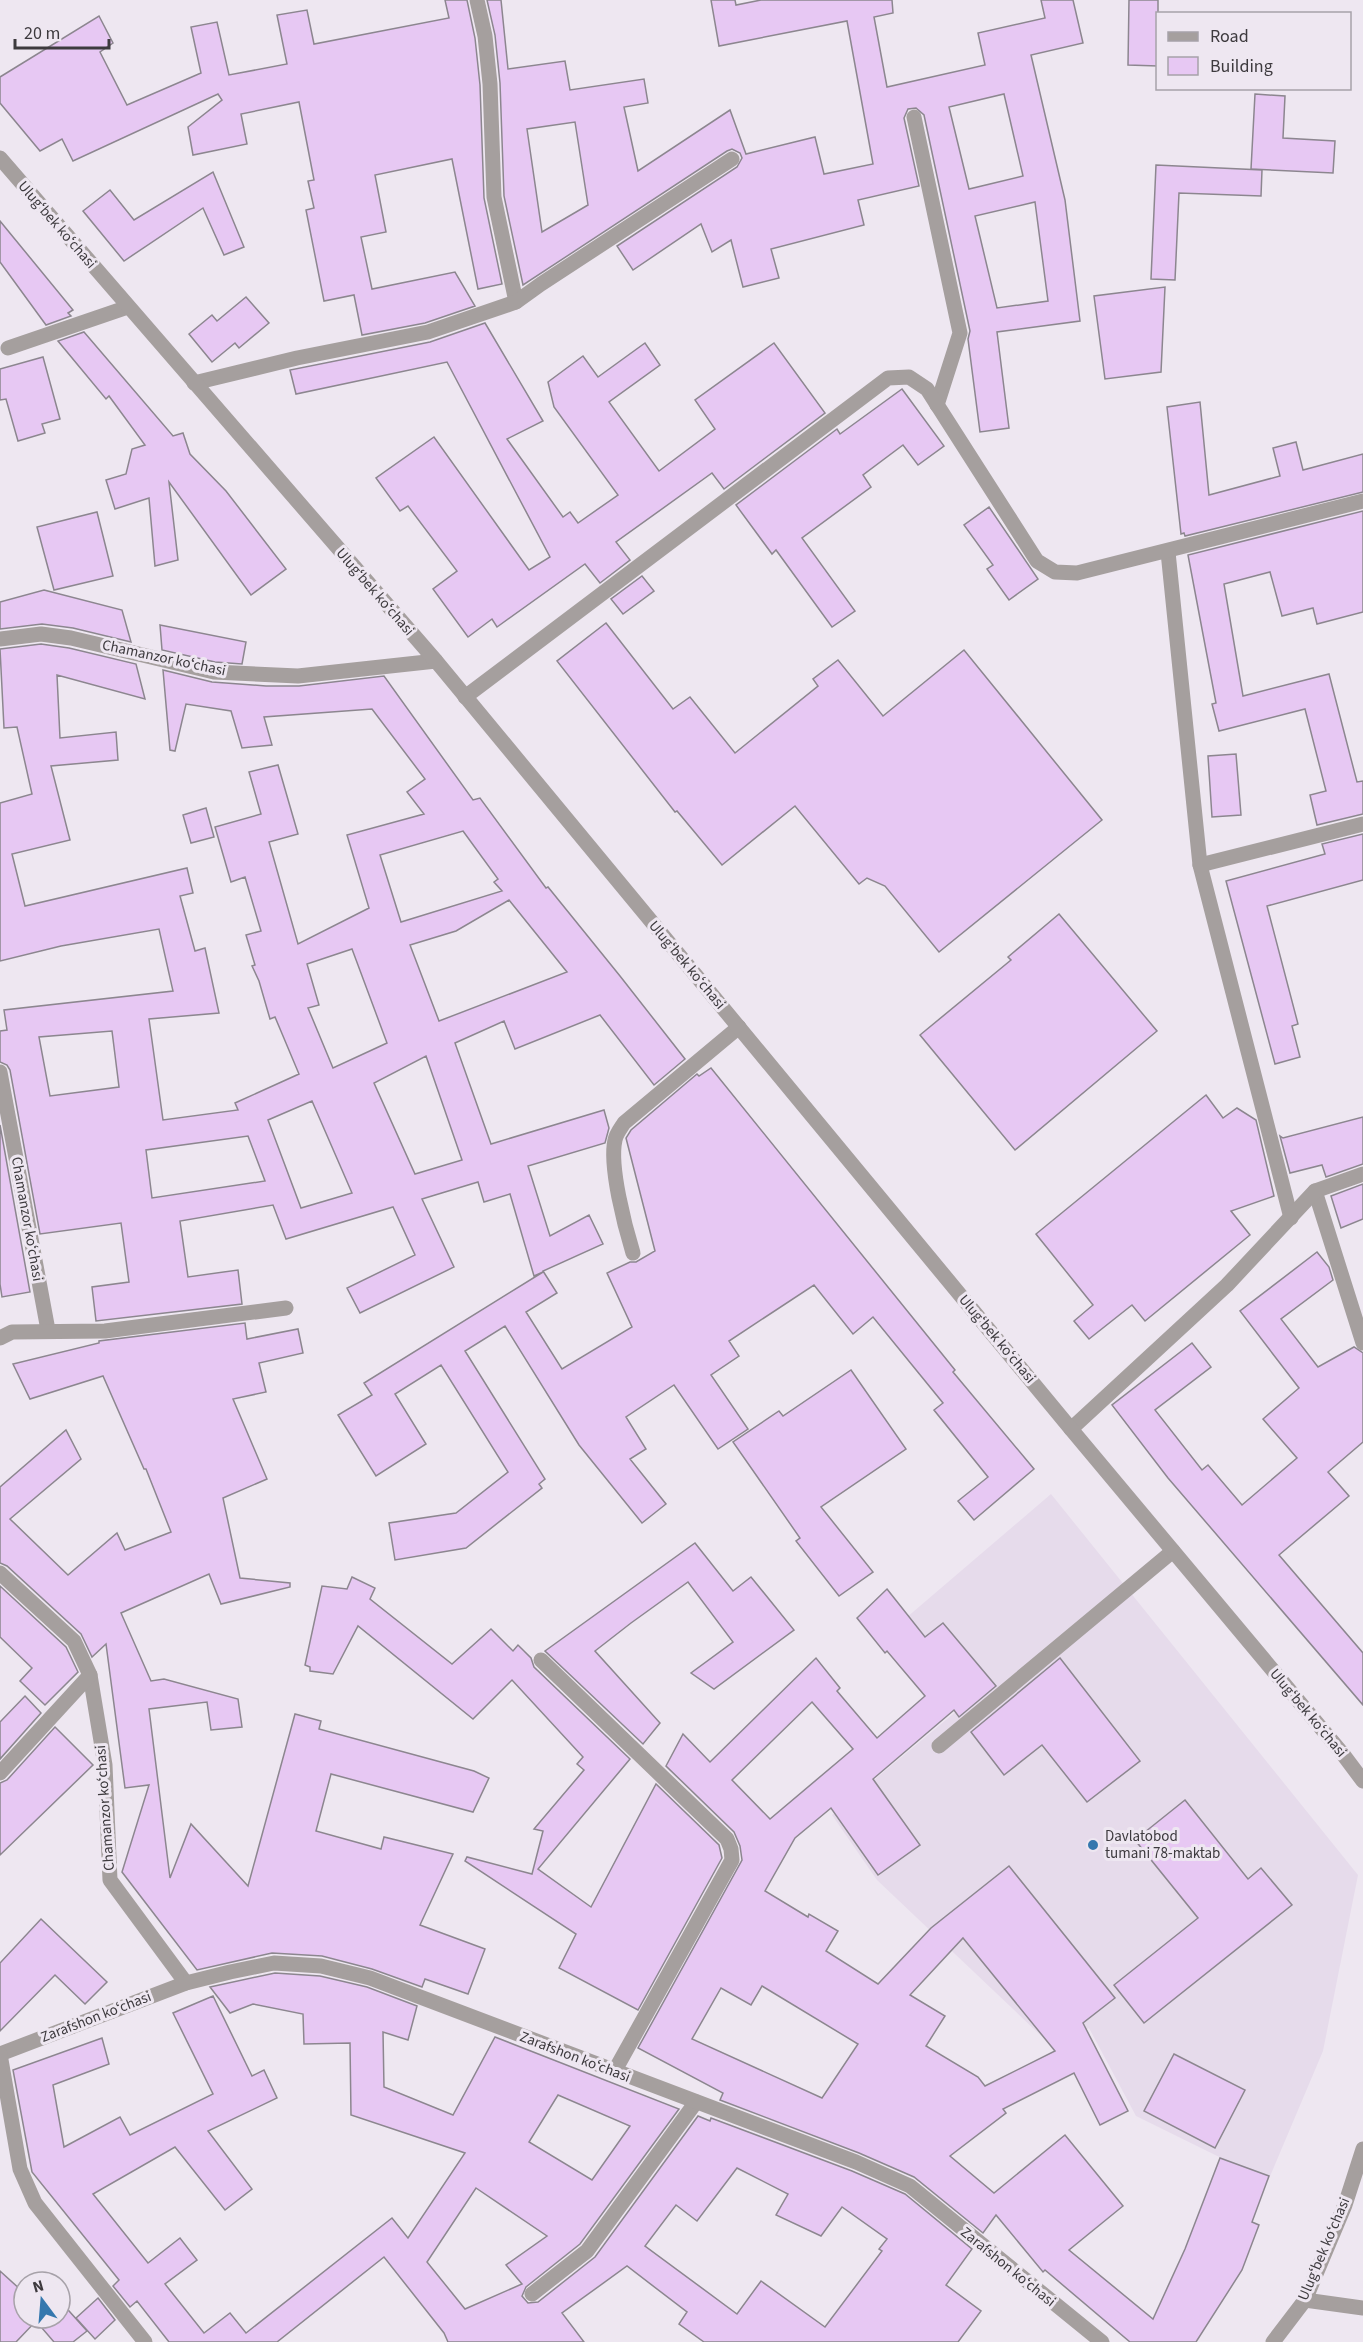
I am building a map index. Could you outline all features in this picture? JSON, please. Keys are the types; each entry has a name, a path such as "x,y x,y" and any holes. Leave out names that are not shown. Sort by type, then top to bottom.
{"street":[{"path":"477,0 485,36 490,84 494,197 516,302"},
{"path":"914,117 960,333 937,405"},
{"name":"Ulugʻbek koʻchasi","path":"0,158 436,661 1071,1429 1342,1752 1363,1781"},
{"path":"194,383 297,358 428,332 516,302 732,159"},
{"path":"8,348 128,307"},
{"path":"465,697 888,378 909,377 927,389 1037,561 1055,572 1077,573 1168,552 1363,501"},
{"path":"1168,552 1200,865 1292,1218"},
{"name":"Chamanzor koʻchasi","path":"0,639 41,634 70,638 214,672 298,676 436,661"},
{"path":"1200,865 1363,824"},
{"path":"633,1253 626,1233 615,1167 615,1137 624,1123 739,1027"},
{"name":"Chamanzor koʻchasi","path":"0,1072 48,1330"},
{"path":"1071,1429 1227,1285 1315,1191 1363,1174"},
{"path":"1315,1191 1363,1343"},
{"path":"0,1338 12,1332 105,1331 286,1308"},
{"path":"939,1746 1173,1551"},
{"name":"Chamanzor koʻchasi","path":"0,1572 74,1641 90,1675 105,1765 110,1880 186,1983"},
{"path":"541,1660 727,1839 731,1849 732,1860 614,2072"},
{"path":"0,1773 90,1675"},
{"name":"Zarafshon koʻchasi","path":"145,2342 35,2203 20,2169 0,2054 186,1983 274,1963 321,1965 370,1978 856,2162 910,2186 1102,2342"},
{"path":"532,2294 587,2251 696,2102"},
{"name":"Ulugʻbek koʻchasi","path":"1273,2342 1305,2300 1345,2205 1363,2150"},
{"path":"1305,2300 1363,2307"}],"shaded area":[{"name":"Davlatobod tumani 78-maktab","path":"1051,1494 1358,1875 1323,2051 1268,2181 1136,2116 1089,2028 1055,2049 877,1880 832,1815 971,1699 906,1618"}],"building":[{"path":"445,0 467,0 475,38 480,85 484,198 502,284 478,289 452,159 375,175 386,232 361,237 372,289 455,272 475,306 425,323 362,335 354,295 324,301 306,210 314,208 308,181 314,180 299,102 241,114 247,144 193,155 188,127 222,100 218,94 73,161 62,139 40,151 0,103 0,77 99,16 113,43 100,52 127,105 201,73 191,27 217,22 229,75 287,64 277,15 307,10 314,44 449,18"},
{"path":"487,0 501,0 508,69 565,61 570,90 644,79 648,103 624,107 638,171 730,110 746,154 815,137 824,174 873,164 847,21 719,46 711,0 735,0 736,5 761,0 892,0 893,13 874,17 887,87 985,65 978,33 1045,18 1041,0 1073,0 1083,43 1031,55 1065,200 1080,321 997,332 1009,428 980,432 968,339 970,331 924,115 916,108 908,109 904,118 919,186 858,200 864,225 771,249 779,278 743,287 731,240 712,252 701,224 633,270 617,246 737,167 742,158 740,153 732,149 523,285 504,196 500,83 495,35","holes":["1004,94 1023,176 969,189 949,107","575,122 588,205 542,232 527,129","1035,202 1048,301 997,308 975,216"]},
{"path":"1129,0 1158,0 1156,66 1128,65"},
{"path":"1255,94 1285,96 1283,138 1335,141 1333,173 1251,169"},
{"path":"1156,165 1262,170 1261,196 1179,193 1175,280 1151,279"},
{"path":"213,172 244,247 224,255 203,208 124,261 83,211 110,190 134,220"},
{"path":"0,221 73,310 68,313 71,316 46,325 0,262"},
{"path":"1165,287 1161,372 1105,379 1094,296"},
{"path":"246,297 269,323 239,348 235,343 212,362 189,334 212,315 217,321"},
{"path":"485,323 543,421 507,439 563,517 570,512 578,523 618,495 554,407 548,382 583,356 598,377 645,343 660,365 609,402 659,471 715,429 695,400 774,343 825,413 724,489 712,473 616,542 630,560 600,583 585,564 497,627 492,619 468,637 433,589 457,571 408,506 400,511 376,478 434,437 529,570 550,557 447,362 296,394 290,370 430,342"},
{"path":"84,332 173,436 183,433 190,454 226,491 286,569 251,595 169,482 178,560 155,566 149,498 115,509 106,480 126,474 132,449 145,445 109,396 106,399 58,341"},
{"path":"43,357 60,419 42,424 45,433 18,441 6,399 0,400 0,369"},
{"path":"902,389 944,446 918,465 903,445 863,475 871,487 802,538 855,611 832,627 776,550 772,554 736,505 837,429 840,434"},
{"path":"1200,402 1209,495 1280,476 1273,448 1296,442 1303,470 1363,454 1363,492 1185,536 1184,533 1181,534 1167,407"},
{"path":"989,507 1038,579 1009,600 987,569 993,565 964,525"},
{"path":"1363,511 1363,612 1317,624 1313,608 1282,616 1270,572 1224,584 1243,696 1329,674 1357,782 1363,781 1363,814 1317,825 1310,795 1326,791 1305,709 1219,731 1212,704 1216,703 1188,555"},
{"path":"97,512 113,576 54,590 37,527"},
{"path":"642,576 654,591 623,614 611,599"},
{"path":"44,590 122,610 131,642 73,628 42,624 0,629 0,602"},
{"path":"606,623 673,709 690,697 735,753 818,686 813,679 838,660 883,716 964,650 1102,820 939,952 885,886 867,878 859,884 795,806 722,865 677,811 675,812 557,661"},
{"path":"160,625 246,642 242,664 215,662 162,650"},
{"path":"41,644 69,648 136,664 145,699 57,675 60,738 116,732 118,760 51,766 70,840 12,854 25,906 187,868 193,893 180,896 195,951 205,948 219,1013 149,1019 163,1120 238,1110 235,1103 299,1074 275,1017 270,1019 259,981 252,966 255,965 246,935 261,931 245,877 231,882 215,827 261,814 249,772 278,765 298,834 269,842 298,944 369,908 347,835 424,814 407,792 425,779 372,709 264,717 272,745 242,748 231,711 186,704 175,751 170,750 163,670 212,682 266,686 299,686 384,676 473,800 480,798 546,888 548,887 685,1059 654,1085 600,1015 515,1049 504,1021 455,1043 491,1144 604,1110 609,1128 605,1143 528,1166 550,1236 589,1215 603,1244 543,1271 557,1293 526,1312 562,1369 632,1327 607,1273 630,1262 636,1262 655,1251 626,1138 631,1130 697,1074 699,1076 711,1068 955,1370 953,1372 1034,1469 974,1520 958,1501 988,1477 934,1410 943,1403 873,1317 853,1334 814,1285 729,1341 739,1356 711,1375 748,1429 718,1449 674,1385 626,1417 646,1449 630,1459 666,1504 642,1523 579,1445 505,1326 465,1351 545,1479 539,1484 542,1488 466,1548 395,1560 389,1523 456,1513 508,1472 441,1365 395,1394 426,1444 376,1476 338,1415 372,1395 364,1383 543,1272 534,1276 510,1194 484,1202 478,1182 422,1199 454,1267 360,1313 347,1288 415,1255 393,1207 286,1239 273,1205 180,1221 188,1277 238,1270 242,1304 96,1321 92,1287 129,1282 121,1223 40,1234 10,1070 7,1065 0,1062 0,1031 7,1030 4,1010 173,991 159,929 61,946 0,961 0,803 32,794 17,727 4,728 0,649","holes":["463,831 498,879 494,882 502,891 401,922 380,855","509,900 567,972 439,1021 410,945 456,931","352,949 387,1043 333,1068 308,1008 319,1005 307,964","112,1031 119,1087 50,1096 39,1037","426,1056 462,1160 415,1174 374,1083","312,1101 352,1193 301,1208 268,1120","248,1136 265,1181 152,1198 146,1150"]},
{"path":"1236,754 1241,815 1212,817 1208,756"},
{"path":"206,808 214,837 191,843 183,815"},
{"path":"1363,834 1363,880 1267,906 1298,1024 1292,1026 1300,1057 1275,1064 1226,881 1325,854 1322,844"},
{"path":"1059,914 1157,1031 1015,1150 920,1035 1011,960 1008,957"},
{"path":"1206,1095 1223,1118 1237,1108 1256,1120 1274,1196 1231,1211 1250,1235 1145,1321 1132,1305 1089,1339 1074,1321 1093,1305 1036,1234"},
{"path":"1363,1117 1363,1164 1326,1177 1322,1165 1290,1173 1280,1136 1283,1138"},
{"path":"0,1125 30,1292 2,1297 0,1284"},
{"path":"1363,1184 1363,1219 1341,1228 1331,1196"},
{"path":"1317,1252 1329,1267 1333,1280 1281,1319 1318,1367 1354,1347 1363,1353 1363,1442 1328,1472 1349,1496 1279,1555 1363,1653 1363,1705 1168,1478 1112,1405 1192,1343 1211,1367 1155,1410 1202,1470 1208,1465 1242,1505 1297,1458 1263,1419 1299,1388 1240,1311"},
{"path":"245,1323 247,1339 298,1329 303,1353 259,1363 266,1392 233,1399 267,1479 223,1498 240,1578 290,1583 290,1587 221,1604 209,1574 121,1613 151,1681 164,1679 238,1699 242,1727 211,1730 207,1702 149,1709 170,1878 191,1824 248,1886 295,1714 321,1721 319,1729 474,1771 489,1778 473,1812 331,1774 316,1831 381,1849 384,1837 453,1854 420,1925 485,1949 468,1994 425,1979 422,1987 372,1969 322,1956 272,1953 197,1970 122,1872 149,1785 125,1788 106,1644 92,1657 81,1634 7,1566 0,1563 0,1487 66,1430 81,1459 10,1519 68,1575 117,1533 125,1550 171,1532 146,1469 144,1469 103,1376 30,1399 13,1364 99,1343 99,1341"},
{"path":"851,1370 906,1449 821,1507 873,1572 839,1596 796,1541 800,1538 733,1442 779,1411 783,1416"},
{"path":"695,1543 733,1591 751,1577 794,1630 714,1689 691,1673 733,1642 688,1582 631,1623 595,1651 660,1723 643,1744 545,1651"},
{"path":"352,1577 375,1588 370,1599 452,1664 491,1629 513,1651 518,1645 531,1658 534,1667 630,1759 538,1869 591,1907 656,1784 719,1845 722,1858 638,2010 559,1968 576,1934 465,1861 467,1857 532,1874 543,1831 534,1829 584,1770 577,1764 583,1757 512,1680 473,1719 358,1626 333,1674 310,1671 310,1667 305,1665 322,1586 347,1589"},
{"path":"0,1586 66,1647 78,1672 45,1705 20,1681 32,1668 0,1637"},
{"path":"887,1589 925,1637 943,1623 996,1686 959,1717 954,1710 873,1779 920,1845 878,1875 831,1808 795,1838 765,1891 808,1917 809,1914 838,1931 826,1951 878,1984 931,1928 1009,1866 1115,1998 1083,2023 1128,2111 1100,2125 1074,2073 1003,2109 1006,2113 950,2156 994,2193 1065,2135 1123,2206 1069,2250 1153,2319 1185,2249 1220,2158 1269,2176 1252,2222 1259,2225 1242,2270 1196,2342 1130,2342 1045,2270 1043,2272 996,2215 983,2233 914,2177 859,2153 720,2100 723,2093 638,2048 742,1860 740,1846 734,1832 666,1766 683,1734 710,1762 816,1658 840,1688 837,1691 877,1738 925,1696 887,1651 885,1653 857,1618","holes":["812,1702 853,1749 770,1819 732,1780","963,1938 1055,2051 985,2086 978,2077 926,2046 945,2016 910,1995","762,1986 858,2044 822,2098 692,2039 721,1988 751,2005"]},
{"path":"1060,1658 1140,1761 1087,1802 1042,1745 1004,1775 971,1732"},
{"path":"25,1696 41,1713 0,1759 0,1722"},
{"path":"55,1727 93,1765 0,1855 0,1783 7,1780"},
{"path":"1185,1800 1248,1879 1261,1868 1292,1905 1144,2023 1114,1985 1198,1918 1135,1840"},
{"path":"41,1919 107,1982 85,2004 55,1975 0,2031 0,1963"},
{"path":"275,1973 320,1976 367,1987 417,2006 408,2040 383,2032 384,2087 453,2115 495,2037 679,2109 580,2244 526,2287 522,2296 528,2303 538,2302 595,2257 698,2116 710,2121 711,2118 852,2171 905,2194 972,2249 946,2285 981,2311 958,2342 704,2342 679,2324 687,2312 627,2266 562,2313 584,2342 448,2342 444,2333 384,2257 277,2342 169,2342 137,2301 130,2307 113,2286 119,2280 32,2172 13,2070 102,2038 109,2064 53,2085 64,2147 120,2117 130,2135 213,2094 173,2013 213,1996 252,2076 264,2070 277,2098 208,2131 252,2189 225,2210 175,2147 93,2194 148,2263 180,2238 197,2260 165,2284 204,2333 230,2313 246,2333 392,2218 408,2238 465,2153 351,2115 350,2043 304,2044 303,2014 253,2004 230,2013 210,1987","holes":["558,2095 630,2126 592,2180 529,2142","737,2168 788,2194 776,2215 821,2236 842,2207 887,2239 879,2249 882,2251 825,2327 761,2281 737,2314 645,2246 676,2205 697,2221","476,2188 547,2236 506,2265 522,2284 465,2309 427,2262"]},
{"path":"1174,2054 1245,2090 1215,2148 1144,2111"},
{"path":"0,2271 12,2282 12,2330 27,2330 16,2342 0,2342"},
{"path":"98,2298 115,2320 95,2339 76,2318"},
{"path":"72,2314 87,2331 73,2342 54,2342 44,2330 72,2330"}],"place":[{"name":"Davlatobod tumani 78-maktab","path":"1093,1845"}]}
